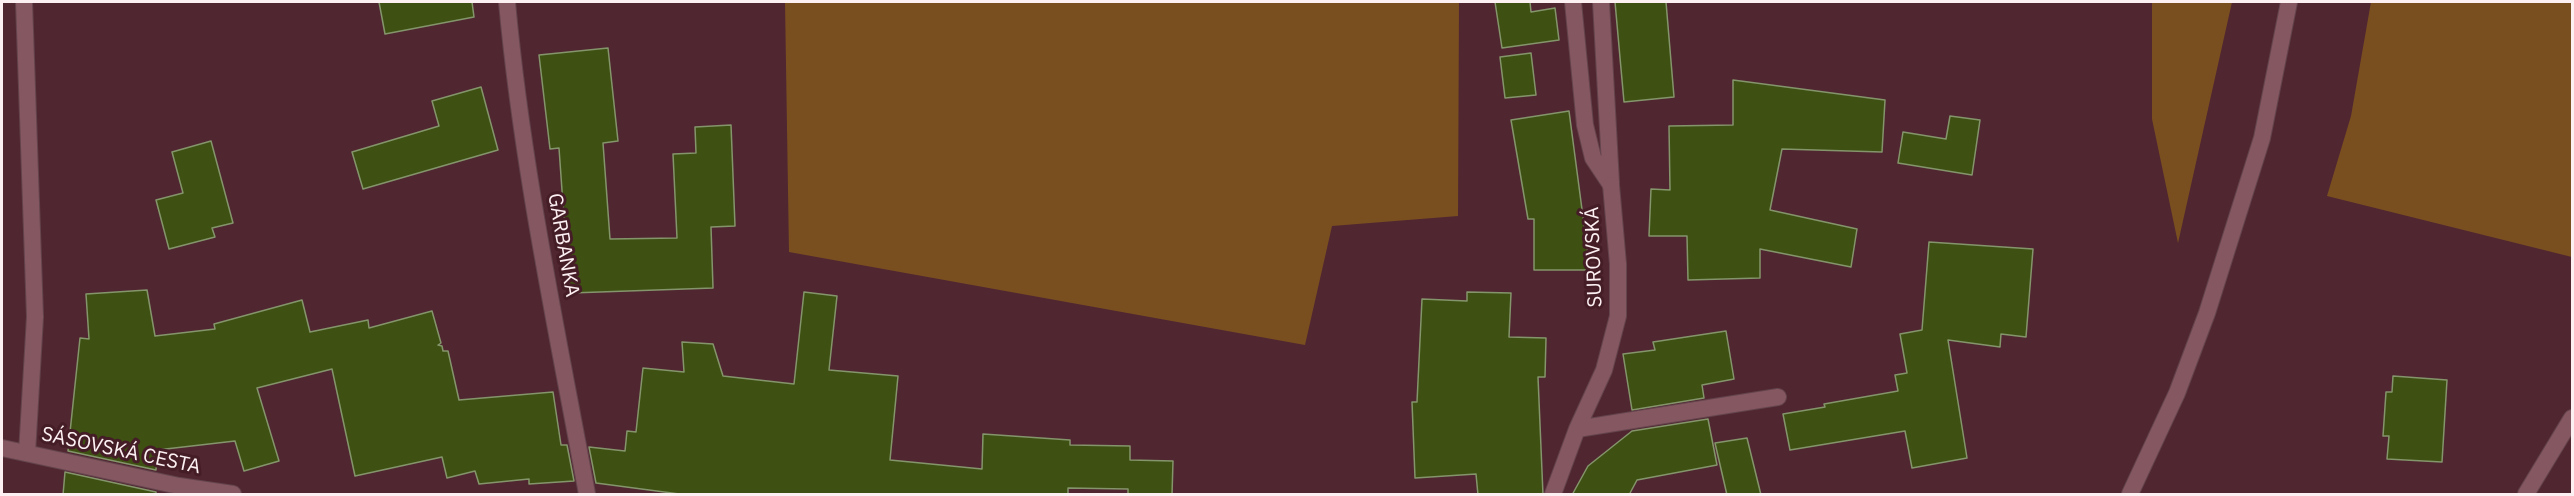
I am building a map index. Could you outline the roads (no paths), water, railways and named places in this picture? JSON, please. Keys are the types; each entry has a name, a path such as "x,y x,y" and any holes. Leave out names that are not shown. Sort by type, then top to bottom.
{"street":[{"path":"24,2 35,317 27,453"},
{"name":"GARBANKA","path":"507,2 513,73 586,495"},
{"name":"SUROVSKÁ","path":"1573,2 1585,125 1593,158 1611,185"},
{"name":"SUROVSKÁ","path":"1553,495 1577,429 1604,370 1618,316 1618,264 1611,185 1602,2"},
{"path":"2130,495 2177,393 2207,313 2262,138 2289,2"},
{"path":"1577,429 1778,397"},
{"path":"2526,495 2572,418"},
{"name":"SÁSOVSKÁ CESTA","path":"2,448 232,495"}]}
